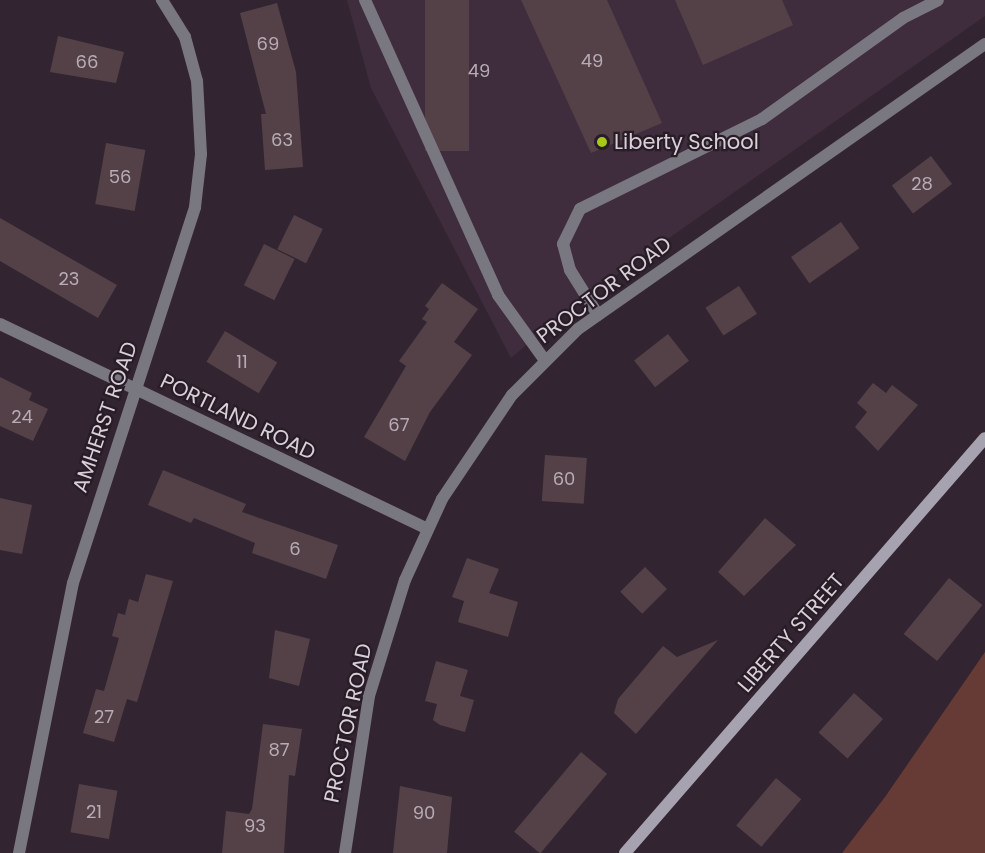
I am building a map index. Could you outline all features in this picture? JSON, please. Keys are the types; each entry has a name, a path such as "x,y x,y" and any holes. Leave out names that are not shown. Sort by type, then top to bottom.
{"main road":[{"name":"LIBERTY STREET","path":"625,853 985,438"}],"street":[{"name":"AMHERST ROAD","path":"19,853 63,624 134,388 188,236 201,154 194,69 185,37 162,0"},
{"path":"365,0 498,295 544,359"},
{"path":"598,315 570,270 563,244 580,209 762,119 903,18 938,0"},
{"name":"PROCTOR ROAD","path":"345,853 369,696 395,608 427,529 478,442 544,359 598,315 985,44"},
{"name":"PORTLAND ROAD","path":"0,324 427,529"}],"shaded area":[{"name":"Liberty School","path":"347,0 985,0 985,16 571,307 511,358 371,88"},
{"path":"985,652 985,853 842,853 885,797"}],"building":[{"path":"425,0 469,0 469,151 425,151"},
{"path":"521,0 607,0 662,123 591,153"},
{"path":"675,0 782,0 793,25 703,65"},
{"path":"277,3 296,72 303,167 265,170 261,114 266,114 240,13"},
{"path":"58,36 124,52 116,83 50,72"},
{"path":"106,143 145,150 135,211 95,204"},
{"path":"931,156 952,184 913,213 892,185"},
{"path":"294,215 323,229 306,263 277,249"},
{"path":"0,218 117,285 98,318 0,261"},
{"path":"841,222 859,248 809,283 791,257"},
{"path":"264,244 295,259 274,300 244,285"},
{"path":"442,283 478,309 454,342 472,355 430,412 405,461 364,437 406,366 399,361 427,322 422,319 429,309 425,306"},
{"path":"739,286 757,314 723,335 705,308"},
{"path":"225,331 277,362 259,393 206,362"},
{"path":"668,334 689,361 655,387 634,360"},
{"path":"0,377 32,393 29,400 48,409 33,441 0,426"},
{"path":"873,383 886,393 892,385 918,405 878,451 855,427 867,412 857,403"},
{"path":"545,455 587,458 584,504 542,501"},
{"path":"163,470 246,504 242,512 338,545 326,579 252,553 255,543 194,518 191,523 148,505"},
{"path":"0,498 32,505 22,554 0,550"},
{"path":"765,518 796,545 744,596 718,572"},
{"path":"467,558 499,569 489,593 518,602 508,637 458,622 464,601 452,597"},
{"path":"645,567 667,589 642,614 620,592"},
{"path":"146,574 173,581 137,702 127,699 114,742 83,733 96,689 104,691 119,638 112,636 118,613 125,615 129,599 138,602"},
{"path":"949,578 982,605 937,661 904,634"},
{"path":"275,630 310,639 299,686 269,678"},
{"path":"718,640 636,734 614,713 618,699 663,646 677,657"},
{"path":"436,661 468,670 460,696 474,700 465,732 440,725 433,720 437,704 425,701"},
{"path":"854,693 883,719 848,758 819,732"},
{"path":"263,724 302,729 295,776 289,775 284,853 222,853 226,811 249,814 252,809"},
{"path":"581,752 607,774 541,853 514,832"},
{"path":"776,778 801,799 761,847 736,825"},
{"path":"79,784 117,791 109,839 70,832"},
{"path":"400,786 452,797 447,853 393,853"}],"place":[{"name":"Liberty School","path":"602,142"}]}
